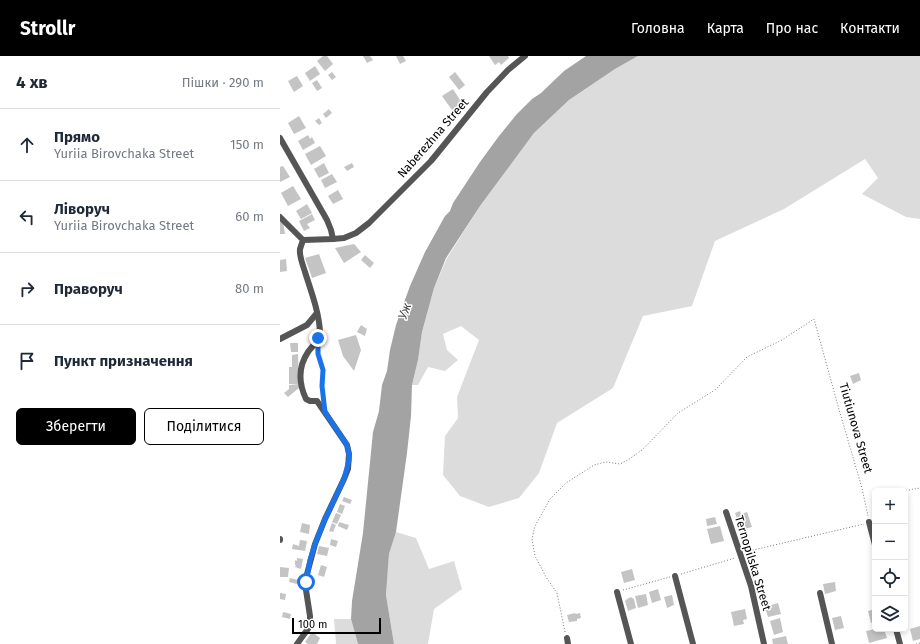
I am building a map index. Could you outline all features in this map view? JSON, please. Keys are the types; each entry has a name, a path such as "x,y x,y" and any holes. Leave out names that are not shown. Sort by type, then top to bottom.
{"street":[{"name":"Naberezhna Street","path":"303,240 344,238 356,233 369,223 431,161 487,92 508,70 525,56"},
{"path":"280,138 326,220 331,230 333,239"},
{"path":"280,217 303,240 300,249 301,260 317,313 320,332 318,338 307,353 301,367 300,376 302,388 306,399 310,401 318,401 347,445 349,454 344,479 325,519 311,555 306,586 310,626 296,644"},
{"path":"280,339 307,325 317,313"},
{"name":"Ternopilska Street","path":"726,512 751,586 764,644"},
{"path":"869,522 872,534"},
{"path":"675,576 693,644"},
{"path":"617,592 631,644"},
{"path":"820,592 832,644"},
{"path":"897,632 900,644"}],"path":[{"name":"Tiutiunova Street","path":"568,641 557,593 546,577 535,556 532,538 535,526 550,499 566,484 594,465 606,462 620,464 628,460 642,450 678,413 715,390 747,357 782,340 814,319 862,488 869,522"},
{"path":"318,338 318,354 323,370 322,386 324,399"},
{"path":"908,490 920,488"},
{"path":"916,644 920,643"}],"shaded area":[{"path":"638,56 920,56 920,219 906,217 862,194 878,178 865,159 784,209 715,241 692,306 643,316 613,388 557,423 539,473 519,498 489,507 460,496 443,475 445,436 458,418 457,397 479,340 461,326 443,334 447,350 458,360 445,371 428,367 418,385 412,385 418,360 422,332 434,288 447,258 480,206 534,133 569,100 615,69"},
{"path":"396,532 416,538 429,569 454,561 462,589 434,609 428,644 394,644 386,595 389,554"},
{"path":"334,619 351,619 358,644 336,644"}],"water":[{"name":"Уж","path":"586,56 638,56 615,69 569,100 534,133 480,206 446,258 434,288 422,332 418,360 412,385 411,416 407,453 396,532 389,554 386,595 394,644 358,644 351,619 352,601 363,533 373,432 379,411 382,385 387,371 396,325 410,286 425,252 445,216 450,211 453,203 499,136 516,115 532,99 541,93 564,71"}],"building":[{"path":"323,56 327,56 333,64 325,71 317,61"},
{"path":"363,56 370,56 373,60 367,63"},
{"path":"396,56 403,56 406,61 400,64"},
{"path":"489,56 508,56 509,58 501,65 499,62 495,65"},
{"path":"315,66 320,74 310,81 305,73"},
{"path":"332,72 336,77 332,80 328,75"},
{"path":"455,72 465,85 459,90 449,77"},
{"path":"297,76 303,86 294,92 288,81"},
{"path":"317,80 322,88 317,91 312,83"},
{"path":"453,89 462,103 452,110 442,96"},
{"path":"329,109 332,113 326,118 323,114"},
{"path":"299,116 306,128 294,134 288,123"},
{"path":"319,118 322,123 319,125 315,121"},
{"path":"308,135 310,139 312,137 315,143 303,150 298,141"},
{"path":"320,146 326,156 311,165 305,154"},
{"path":"324,163 329,173 319,178 314,169"},
{"path":"352,163 354,167 347,171 344,167"},
{"path":"283,166 290,177 280,182 280,167"},
{"path":"332,174 337,182 325,188 321,180"},
{"path":"293,186 301,199 288,206 281,193"},
{"path":"338,190 343,199 333,204 328,196"},
{"path":"307,204 312,213 301,219 296,211"},
{"path":"312,214 315,220 307,224 310,228 304,231 299,221"},
{"path":"280,221 283,221 285,234 280,234"},
{"path":"354,244 361,252 344,263 335,248"},
{"path":"319,254 326,273 312,278 305,258"},
{"path":"365,255 374,263 370,268 361,260"},
{"path":"286,259 287,271 280,272 280,260"},
{"path":"361,325 367,329 365,336 357,332"},
{"path":"356,335 361,350 354,371 343,356 338,340"},
{"path":"290,343 298,343 298,352 291,352"},
{"path":"298,354 299,384 289,384 289,367 292,367 292,355"},
{"path":"859,373 861,380 853,384 850,376"},
{"path":"299,384 299,388 288,397 284,393 289,389 289,385"},
{"path":"344,497 352,500 350,504 342,501"},
{"path":"340,504 345,506 342,514 337,512"},
{"path":"740,511 741,514 747,512 752,527 741,530 735,513"},
{"path":"336,513 341,515 337,524 332,522"},
{"path":"715,517 717,524 707,526 706,519"},
{"path":"339,522 349,525 347,530 338,526"},
{"path":"302,523 310,525 309,534 300,532"},
{"path":"332,523 336,525 333,532 329,531"},
{"path":"720,526 724,541 711,544 707,529"},
{"path":"331,539 338,541 336,547 330,545"},
{"path":"300,540 307,541 305,551 292,549 293,544 299,546"},
{"path":"319,546 329,548 327,556 317,554"},
{"path":"297,558 303,559 301,569 295,567 295,560 297,561"},
{"path":"321,565 327,567 324,577 318,575"},
{"path":"280,567 289,568 288,577 280,577"},
{"path":"632,569 635,580 624,583 621,572"},
{"path":"290,578 298,580 297,584 289,582"},
{"path":"835,582 836,591 825,594 823,584"},
{"path":"658,589 661,600 652,603 649,592"},
{"path":"280,593 286,594 285,600 280,599"},
{"path":"646,594 648,605 638,608 635,596"},
{"path":"672,595 674,605 667,608 664,597"},
{"path":"631,597 634,599 636,608 628,611 625,601"},
{"path":"778,603 781,614 768,617 765,607"},
{"path":"745,609 747,619 743,620 744,624 734,626 731,612"},
{"path":"872,610 872,623 871,623 868,611"},
{"path":"283,612 291,614 290,619 282,617"},
{"path":"580,613 581,618 577,619 577,621 569,622 567,615"},
{"path":"841,616 844,628 835,630 832,618"},
{"path":"780,618 783,632 774,635 770,621"},
{"path":"920,626 920,639 913,641 910,629"},
{"path":"872,630 872,632 885,632 887,638 869,643 866,631"},
{"path":"312,632 320,638 317,644 308,644 305,642"},
{"path":"786,636 788,644 773,644 772,639"}],"route":[{"path":"306,582 315,544 344,479 348,469 349,460 347,445 325,412 322,386 323,370 318,354 318,338"}]}
